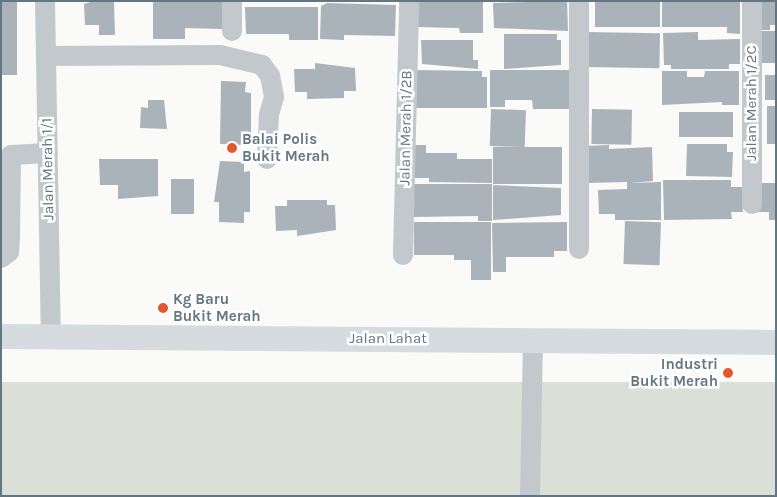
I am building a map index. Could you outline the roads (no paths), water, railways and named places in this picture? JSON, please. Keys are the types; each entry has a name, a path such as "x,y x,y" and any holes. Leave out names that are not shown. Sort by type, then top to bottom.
{"main road":[{"name":"Jalan Lahat","path":"1,336 51,338 533,339 776,342"}],"street":[{"name":"Jalan Merah 1/1","path":"46,1 51,338"},
{"path":"232,1 232,31"},
{"name":"Jalan Merah 1/2B","path":"403,255 410,1"},
{"path":"578,249 580,1"},
{"name":"Jalan Merah 1/2C","path":"752,1 752,204"},
{"path":"46,56 220,55 262,65 270,76 274,97 269,115 267,159"},
{"path":"1,258 9,252 10,236 6,150 48,153"},
{"path":"530,496 533,339"}],"place":[{"name":"Balai Polis Bukit Merah","path":"232,148"},
{"name":"Kg Baru Bukit Merah","path":"163,308"},
{"name":"Industri Bukit Merah","path":"728,373"}]}
